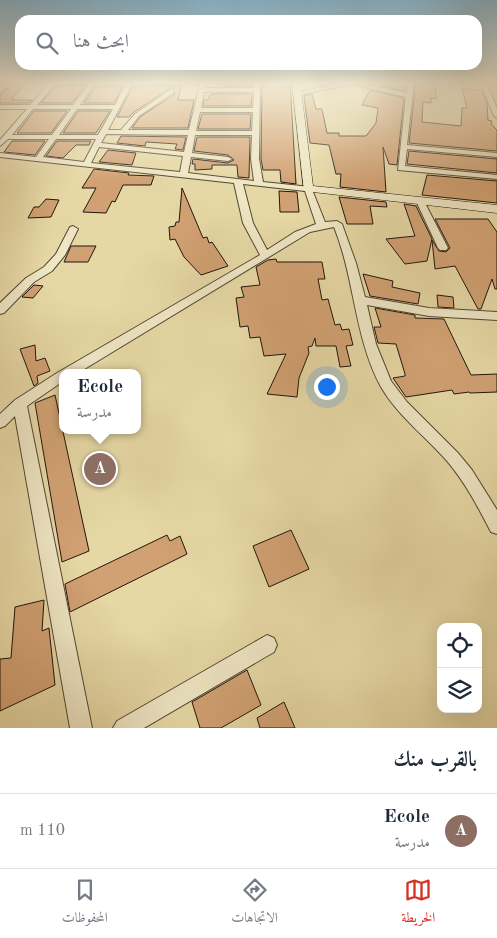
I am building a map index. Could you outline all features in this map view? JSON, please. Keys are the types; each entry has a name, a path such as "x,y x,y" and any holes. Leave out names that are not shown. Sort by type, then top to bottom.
{"street":[{"path":"0,144 24,116"},
{"path":"38,160 69,116"},
{"path":"86,165 112,116"},
{"path":"124,132 136,116"},
{"path":"183,176 196,116"},
{"path":"256,116 254,159 259,184"},
{"path":"300,116 308,189 321,225"},
{"path":"408,116 402,168 497,178"},
{"path":"100,138 124,132 255,133"},
{"path":"6,137 100,138 188,154 228,159"},
{"path":"404,147 497,155"},
{"path":"0,155 497,209"},
{"path":"238,182 248,223 264,256"},
{"path":"420,201 443,248"},
{"path":"74,369 264,256 294,235 321,225 337,224 345,240 368,343 387,384 401,403 462,468 497,526"},
{"path":"0,310 30,280 48,269 60,255 72,229"},
{"path":"359,300 429,312 497,316"},
{"path":"0,422 20,404 59,378"},
{"path":"20,404 81,728"},
{"path":"124,728 267,645"}],"building":[{"path":"30,116 63,116 51,133 17,133"},
{"path":"75,116 107,116 96,133 63,133"},
{"path":"191,116 188,128 132,128 140,117"},
{"path":"201,116 251,116 250,129 198,129"},
{"path":"262,116 292,116 296,184 281,182 280,170 263,170 261,159"},
{"path":"307,116 323,116 327,133 339,133 339,136 366,136 376,123 377,116 402,116 397,165 389,164 383,147 386,192 340,187 341,174 336,174 329,145 310,143"},
{"path":"412,116 422,116 422,122 461,126 462,116 488,116 488,120 492,121 491,124 497,130 497,151 409,143"},
{"path":"121,136 186,137 183,150 175,149 177,144 146,142 145,146 117,143"},
{"path":"197,137 250,137 249,178 238,177 237,165 212,165 212,169 195,170 195,164 192,164 193,159 228,163 234,160 228,155 194,151"},
{"path":"12,141 45,141 35,155 4,152"},
{"path":"57,141 91,141 89,145 76,145 63,158 46,156"},
{"path":"108,150 136,153 132,165 99,162"},
{"path":"409,151 497,159 497,173 407,164"},
{"path":"94,169 129,173 128,175 154,176 151,185 123,185 115,202 112,201 106,213 83,212 96,188 82,188"},
{"path":"427,175 497,181 497,203 422,195"},
{"path":"182,188 203,238 207,237 209,243 212,242 228,266 201,275 184,257 175,239 170,240 169,227 175,226 176,222 179,222"},
{"path":"279,191 297,192 299,212 280,212"},
{"path":"339,197 386,202 387,207 370,206 373,224 347,224"},
{"path":"46,199 59,200 51,217 28,218 34,207 39,207"},
{"path":"404,204 416,206 432,239 427,261 405,264 386,239 415,236"},
{"path":"435,219 488,219 497,232 497,289 495,289 492,279 481,309 478,309 455,266 435,269 432,240 439,251 446,252 450,248"},
{"path":"71,246 96,246 88,262 64,262"},
{"path":"276,259 277,262 322,262 325,279 318,279 322,300 328,299 335,325 340,324 342,330 349,329 353,345 346,346 351,366 340,367 336,346 316,346 315,338 312,346 308,347 309,353 299,378 297,397 267,394 286,354 264,356 260,337 250,338 248,326 240,327 236,298 244,297 241,287 260,285 256,267 268,260"},
{"path":"363,274 393,281 392,287 420,293 418,304 370,296"},
{"path":"34,285 43,286 33,298 22,297"},
{"path":"437,295 453,297 454,308 438,307"},
{"path":"375,308 415,315 415,318 444,319 471,375 497,374 497,392 454,394 452,390 406,397 393,378 405,376 396,344 378,343 374,327 381,327"},
{"path":"35,345 36,361 45,358 50,371 37,376 38,383 34,386 20,349"},
{"path":"55,395 59,413 59,434 64,434 89,551 62,562 35,403"},
{"path":"291,530 309,569 269,587 253,546"},
{"path":"167,535 170,541 180,536 187,554 70,612 65,584"},
{"path":"44,600 42,631 49,628 55,685 0,711 0,659 11,658 15,607"},
{"path":"247,670 261,705 221,728 200,728 192,702"},
{"path":"284,702 295,728 260,728 257,718"}],"place":[{"name":"Ecole","path":"100,469"}]}
